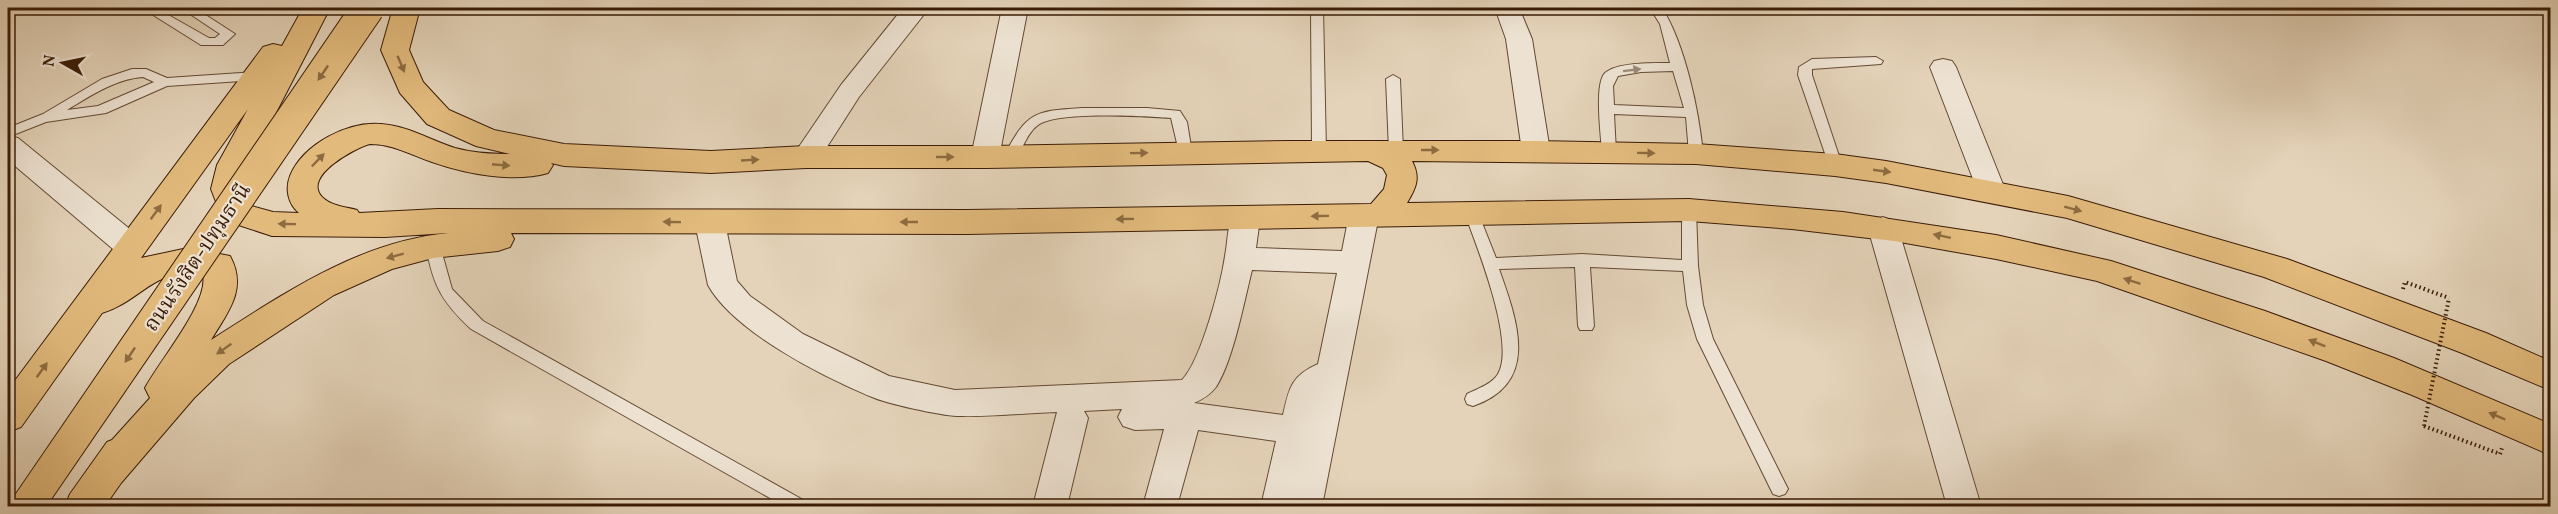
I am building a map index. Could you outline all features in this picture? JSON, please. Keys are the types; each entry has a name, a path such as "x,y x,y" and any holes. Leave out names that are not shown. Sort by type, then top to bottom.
{"main road":[{"path":"8,417 306,8"},
{"path":"316,8 233,165 226,189 234,212 272,224 385,225 435,233 545,233 619,222 1245,218 1689,210 1758,213 1932,234 2098,270 2293,333 2504,418 2550,440"},
{"name":"ถนนรังสิต-ปทุมธานี","path":"27,507 368,8"},
{"path":"406,8 395,50 411,86 438,117 487,139 564,154 711,162"},
{"path":"435,233 331,217 309,206 302,191 304,176 322,155 348,140 372,134 390,136 449,157 511,165 711,162 806,157 1384,150 1536,150 1696,154 1835,165 1886,172 2068,207 2275,268 2419,322 2550,376"},
{"path":"1372,215 1398,194 1402,182 1401,171 1384,150"},
{"path":"107,472 180,388 217,354 322,286 382,260 435,233"},
{"path":"84,507 214,307 222,285 218,265 188,260 153,267 86,310"}],"street":[{"path":"806,157 850,91 916,8"},
{"path":"998,156 999,96 1015,8"},
{"path":"1506,8 1519,39 1536,150"},
{"path":"1943,67 1992,192"},
{"path":"8,145 131,247"},
{"path":"1305,507 1355,262 1372,215"},
{"path":"710,223 723,285 738,304 792,343 883,388 954,403 996,403 1181,394 1194,388 1204,379 1216,346 1240,259 1245,218"},
{"path":"1882,228 1964,507"},
{"path":"1240,259 1355,262"},
{"path":"1278,507 1305,390 1316,379 1333,370"},
{"path":"996,403 1038,415 1071,418 1185,415 1294,430"},
{"path":"1160,507 1185,415"},
{"path":"1050,507 1071,418"}],"lane":[{"path":"148,8 206,42 218,42 229,34 187,8"},
{"path":"1317,8 1319,151"},
{"path":"1656,8 1666,24 1692,113 1696,154"},
{"path":"1835,165 1805,75 1806,67 1812,63 1876,61"},
{"path":"1609,152 1606,110 1608,77 1614,73 1633,69 1678,67"},
{"path":"8,133 44,118 112,80 131,74 142,74 165,82"},
{"path":"44,118 100,110 165,82 256,76"},
{"path":"1384,150 1393,79"},
{"path":"1606,110 1692,113"},
{"path":"998,156 1027,126 1038,118 1051,114 1162,112 1175,114 1180,122 1185,153"},
{"path":"1689,210 1690,266 1695,305 1705,339 1779,489"},
{"path":"1472,214 1506,313 1510,353 1508,372 1502,382 1473,399"},
{"path":"435,233 440,284 453,304 477,325 799,507"},
{"path":"1489,264 1533,260 1582,260 1690,266"},
{"path":"1582,260 1587,326"}],"path":[{"path":"2424,426 2449,298"}]}
